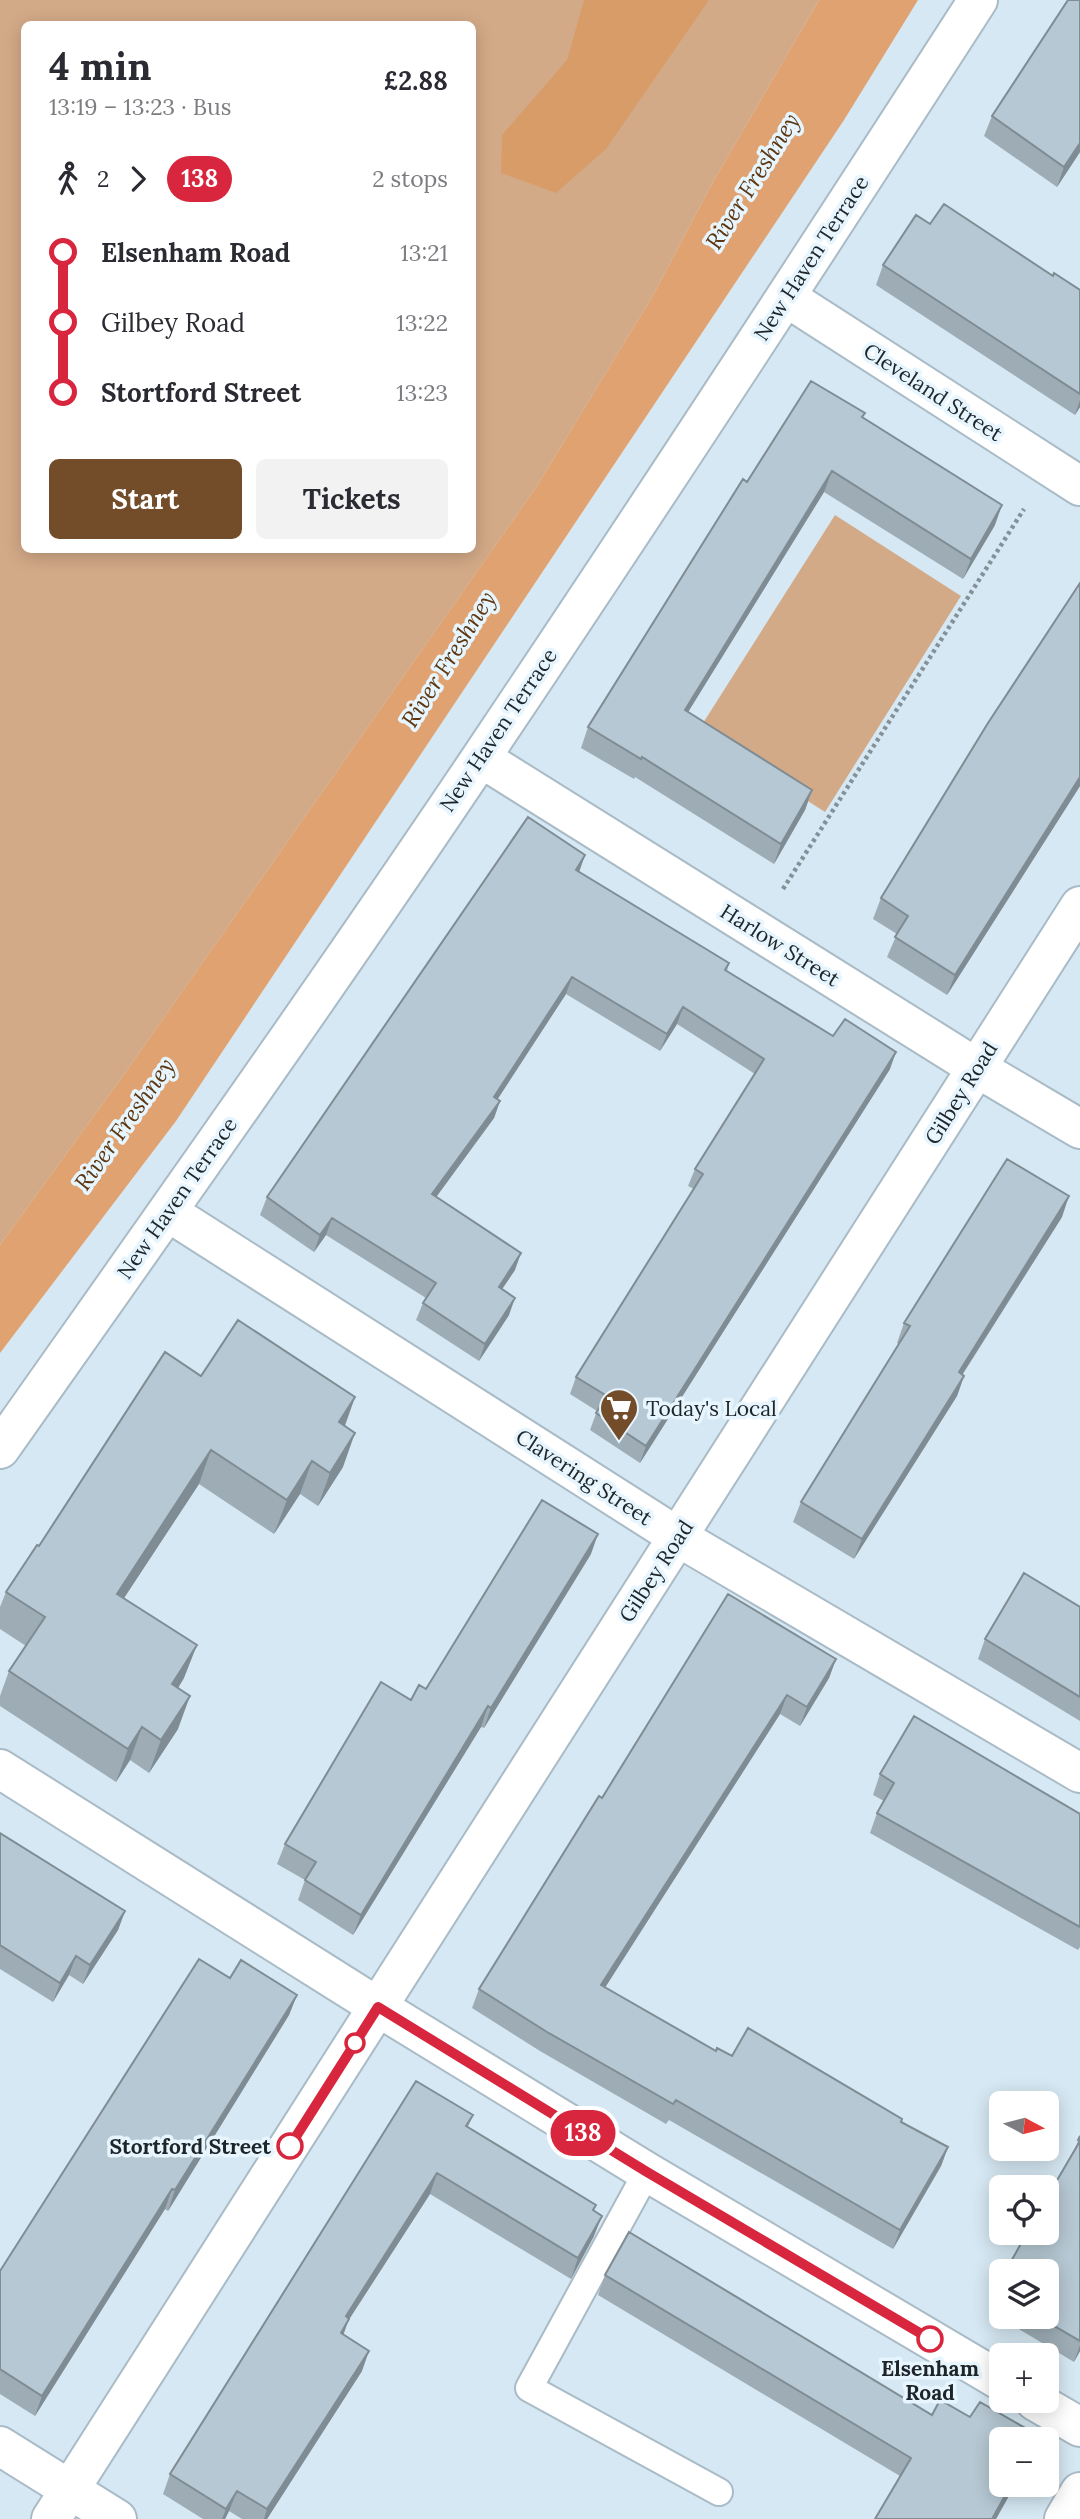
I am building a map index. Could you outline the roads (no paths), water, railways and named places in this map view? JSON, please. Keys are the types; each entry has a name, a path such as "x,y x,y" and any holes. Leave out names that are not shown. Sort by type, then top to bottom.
{"street":[{"name":"New Haven Terrace","path":"0,1449 168,1212 481,758 786,297 978,0"},
{"name":"Cleveland Street","path":"786,297 1065,477"},
{"name":"Harlow Street","path":"481,758 977,1068 1080,1129"},
{"name":"Gilbey Road","path":"60,2505 1080,906"},
{"name":"Clavering Street","path":"168,1212 678,1537 1080,1773"},
{"path":"0,1769 378,2007 647,2172 989,2374"},
{"path":"1056,2413 1080,2427"},
{"path":"0,2446 60,2505 117,2519"},
{"path":"1064,2519 1080,2492"}],"lane":[{"path":"647,2172 529,2388 719,2493"}],"water":[{"name":"River Freshney","path":"819,0 918,0 844,120 176,1121 0,1353 0,1245 125,1073 537,486 652,297 713,182"}],"place":[{"name":"Today's Local","path":"619,1442"},
{"name":"Stortford Street","path":"290,2146"},
{"name":"Elsenham Road","path":"930,2339"}]}
